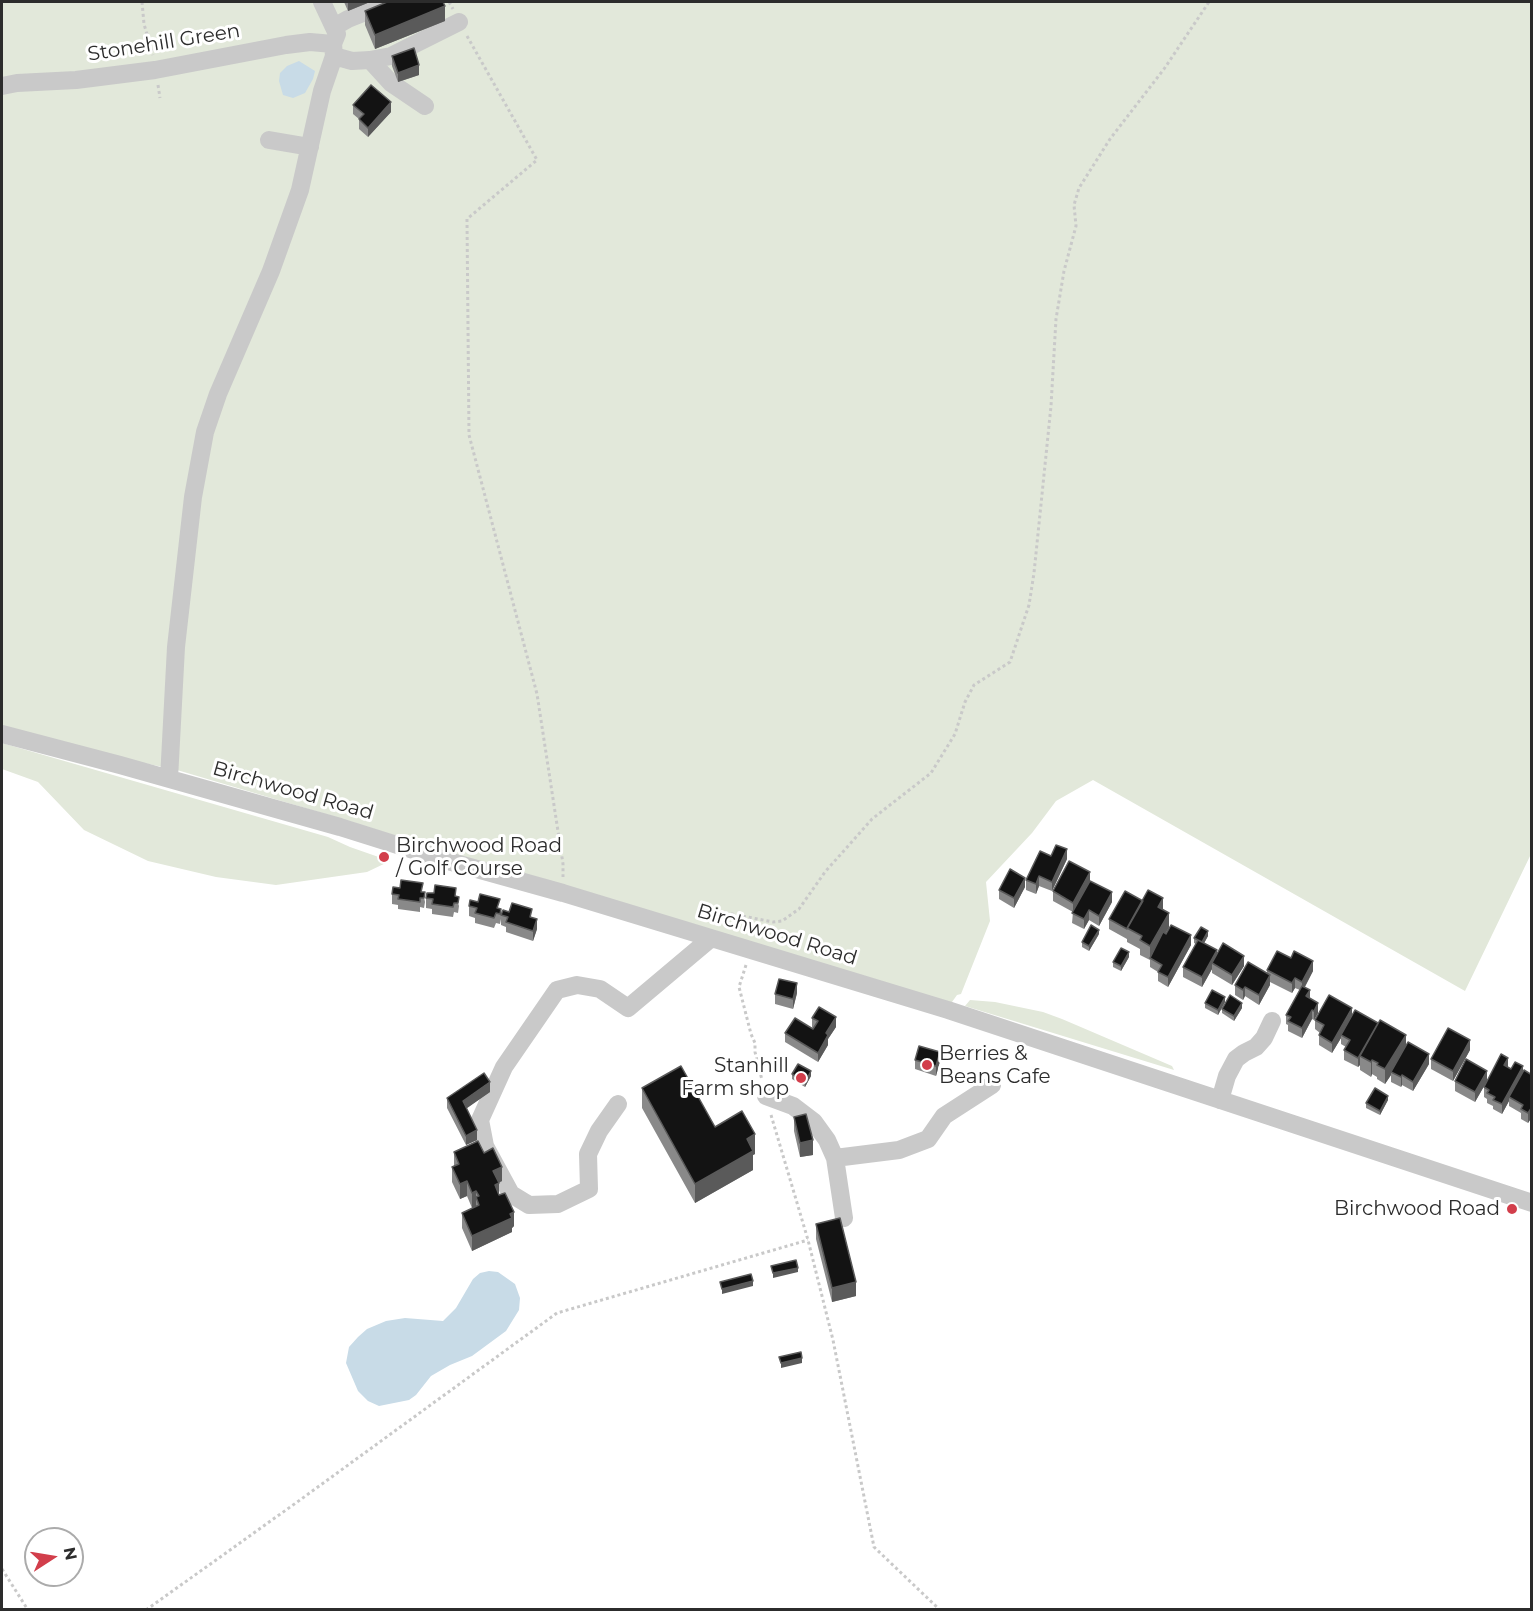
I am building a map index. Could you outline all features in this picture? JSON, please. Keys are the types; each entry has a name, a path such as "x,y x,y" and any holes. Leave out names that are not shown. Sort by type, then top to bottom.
{"street":[{"path":"322,2 334,42"},
{"path":"169,779 176,647 194,497 205,432 218,394 271,271 300,190 334,42 348,19 391,2"},
{"name":"Stonehill Green","path":"2,86 155,70 310,42 334,42 352,61 370,60 391,56 459,22"},
{"path":"370,60 390,83 425,106"},
{"path":"269,140 310,147"},
{"name":"Birchwood Road","path":"2,734 340,827 550,891 710,934 750,951 948,1010 1532,1203"},
{"path":"618,1104 599,1131 588,1154 589,1190 558,1204 529,1205 512,1194 485,1146 480,1120 504,1067 557,990 577,985 600,989 628,1008 710,934"},
{"path":"1220,1100 1227,1076 1236,1059 1256,1047 1264,1038 1272,1021"},
{"path":"835,1158 899,1150 928,1139 944,1116 992,1086"},
{"path":"766,1096 792,1106 814,1122 827,1140 835,1158 844,1218"}],"path":[{"path":"142,2 144,24 154,58 155,70"},
{"path":"449,2 537,160 467,219 469,435 537,693 563,864 563,893"},
{"path":"710,934 719,919 732,914 773,922 782,921 799,909 825,872 872,819 931,773 955,734 965,702 974,685 1010,662 1029,604 1034,573 1051,406 1056,319 1064,271 1076,226 1074,205 1076,196 1110,139 1164,69 1209,2"},
{"path":"750,951 739,987 755,1043 755,1052 766,1096 808,1240 833,1340 874,1547 940,1610"},
{"path":"146,1610 557,1312 808,1240"},
{"path":"2,1569 28,1610"}],"shaded area":[{"path":"2,2 1531,2 1531,854 1465,991 1093,780 1056,801 1032,833 986,882 990,921 961,994 957,995 947,1009 349,821 177,770 2,733"},
{"path":"2,743 328,837 390,861 367,872 276,885 216,877 148,861 84,830 38,782 2,769"},
{"path":"970,1000 995,1002 1043,1012 1172,1066 1174,1070 965,1006"}],"water":[{"path":"299,61 315,71 313,79 305,93 293,98 283,95 279,81 280,73 287,66"},
{"path":"498,1272 515,1284 520,1298 519,1310 506,1331 472,1356 431,1376 409,1400 379,1406 368,1401 358,1391 346,1363 349,1347 358,1337 367,1329 386,1321 405,1318 443,1321 456,1308 473,1279 480,1273"}],"building":[{"path":"387,2 443,2 445,6 375,35 365,11"},
{"path":"414,48 419,65 398,73 392,56"},
{"path":"371,85 391,102 368,128 359,119 364,114 353,105"},
{"path":"1056,845 1067,849 1052,882 1039,876 1036,884 1026,880 1040,851 1051,856"},
{"path":"1069,861 1090,872 1073,903 1053,891"},
{"path":"1010,869 1025,878 1014,898 999,890"},
{"path":"401,880 423,883 421,892 425,892 424,898 420,898 420,902 398,899 399,895 392,894 393,887 400,888"},
{"path":"1090,881 1112,892 1099,916 1089,910 1084,919 1072,913"},
{"path":"435,885 456,888 455,896 459,897 458,903 454,903 453,907 432,904 433,899 426,898 427,893 434,893"},
{"path":"1148,890 1163,898 1158,907 1169,913 1150,946 1140,940 1142,936 1127,928"},
{"path":"1125,891 1143,901 1127,929 1109,919"},
{"path":"480,894 500,899 497,908 501,909 500,914 496,913 494,918 475,913 477,908 469,906 470,900 478,902"},
{"path":"512,903 532,909 530,917 537,919 533,931 506,922 508,917 501,915 503,910 509,912"},
{"path":"1091,925 1099,930 1089,946 1082,942"},
{"path":"1171,925 1191,935 1168,977 1158,972 1162,965 1150,958 1163,932 1166,934"},
{"path":"1201,927 1208,931 1202,942 1194,938"},
{"path":"1198,940 1217,950 1202,977 1183,967"},
{"path":"1223,943 1244,956 1232,975 1212,963"},
{"path":"1121,948 1129,952 1121,966 1113,962"},
{"path":"1277,951 1291,958 1294,951 1313,961 1302,982 1295,978 1292,983 1267,970"},
{"path":"1248,962 1270,975 1259,995 1245,987 1243,990 1235,985"},
{"path":"779,979 797,983 793,999 775,994"},
{"path":"1302,986 1310,990 1306,996 1318,1003 1302,1028 1288,1021 1291,1017 1286,1015"},
{"path":"1212,990 1225,997 1218,1010 1205,1003"},
{"path":"1230,995 1242,1003 1234,1016 1222,1009"},
{"path":"1329,995 1352,1008 1332,1043 1319,1035 1324,1025 1315,1020"},
{"path":"819,1007 836,1017 818,1053 785,1033 795,1018 813,1029 818,1021 812,1018"},
{"path":"1355,1010 1378,1023 1358,1058 1344,1050 1350,1040 1341,1035"},
{"path":"1380,1020 1406,1035 1385,1069 1377,1065 1378,1063 1360,1056"},
{"path":"1448,1028 1470,1040 1453,1071 1431,1059"},
{"path":"1408,1042 1429,1054 1413,1082 1402,1075 1401,1077 1391,1072"},
{"path":"919,1046 940,1052 936,1066 915,1060"},
{"path":"1501,1054 1508,1058 1504,1065 1511,1069 1515,1062 1523,1066 1502,1104 1493,1100 1495,1097 1487,1093 1489,1090 1484,1087"},
{"path":"1466,1059 1487,1071 1475,1092 1455,1081"},
{"path":"798,1064 811,1071 805,1082 792,1074"},
{"path":"681,1066 715,1127 742,1111 755,1134 747,1139 753,1151 695,1184 642,1088"},
{"path":"1524,1070 1532,1075 1532,1107 1528,1113 1521,1109 1523,1105 1509,1097"},
{"path":"484,1073 490,1082 463,1101 477,1130 466,1136 447,1098"},
{"path":"1375,1088 1388,1096 1380,1111 1366,1103"},
{"path":"806,1114 813,1140 800,1143 794,1117"},
{"path":"478,1141 484,1153 493,1148 502,1167 493,1171 499,1183 495,1185 499,1195 505,1193 514,1212 510,1214 512,1218 472,1236 462,1213 479,1205 476,1197 479,1196 476,1191 472,1193 467,1181 460,1184 452,1167 459,1164 454,1152"},
{"path":"840,1218 856,1282 832,1288 816,1224"},
{"path":"796,1260 798,1268 773,1273 771,1266"},
{"path":"751,1274 753,1281 722,1289 720,1282"},
{"path":"801,1352 802,1358 781,1363 779,1357"}],"place":[{"name":"Birchwood Road / Golf Course","path":"384,857"},
{"name":"Berries & Beans Cafe","path":"927,1065"},
{"name":"Stanhill Farm shop","path":"801,1078"},
{"name":"Birchwood Road","path":"1512,1209"}]}
